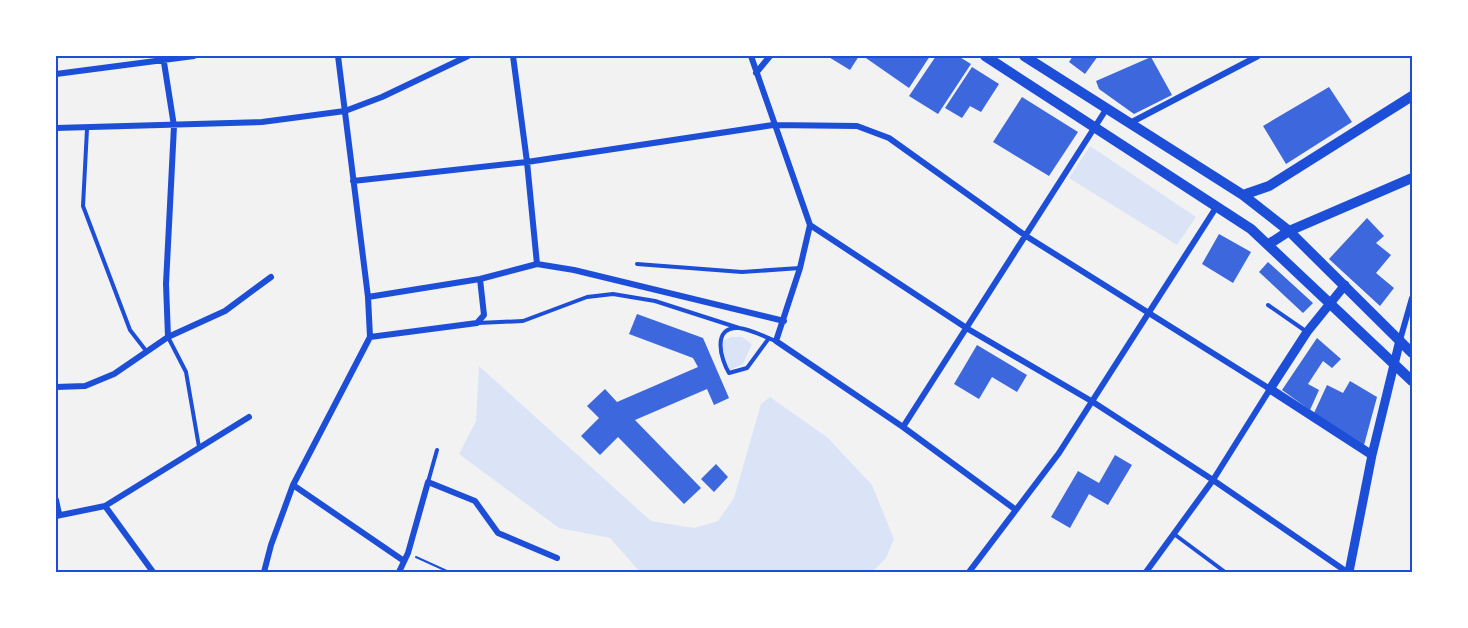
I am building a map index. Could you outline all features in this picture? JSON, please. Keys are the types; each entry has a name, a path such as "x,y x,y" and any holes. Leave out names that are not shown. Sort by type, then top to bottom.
{"main road":[{"path":"985,56 1218,205 1269,244 1413,381"},
{"path":"1024,56 1243,195 1289,231 1413,352"},
{"path":"1243,195 1269,186 1413,96"},
{"path":"1269,244 1289,231 1413,178"}],"street":[{"path":"56,74 163,57 194,56"},
{"path":"264,573 270,545 293,485 370,337 368,297 338,56"},
{"path":"56,128 87,129 262,122 345,111 382,97 468,56"},
{"path":"513,56 537,264"},
{"path":"751,56 773,125 810,225 800,268 776,342 903,427 1016,510"},
{"path":"756,73 770,56"},
{"path":"1130,123 1258,56"},
{"path":"163,57 174,126 166,284 168,337"},
{"path":"903,427 1107,108"},
{"path":"353,181 527,162 773,125 856,126 889,138 1026,236 1372,455"},
{"path":"969,573 1093,402 1218,205"},
{"path":"810,225 968,328 1093,402 1213,480 1348,573 1372,455 1394,362 1413,298"},
{"path":"368,297 480,279 537,264 651,287 784,321"},
{"path":"56,387 90,384 119,371 168,337 217,315 271,277"},
{"path":"370,337 477,323 484,315 480,279"},
{"path":"1146,573 1213,480 1307,332 1345,285"},
{"path":"56,500 57,515 105,506 249,417"},
{"path":"399,573 408,553 428,482 475,501 498,533 557,558"},
{"path":"293,485 404,561"},
{"path":"105,506 153,573"}],"lane":[{"path":"87,129 81,201 130,330 147,351"},
{"path":"637,264 742,272 800,268"},
{"path":"477,323 523,321 587,297 613,294 655,301 776,342"},
{"path":"1268,305 1307,332"},
{"path":"739,328 728,330 722,337 719,347 722,362 729,373 747,368 769,338"},
{"path":"168,337 186,372 199,449"},
{"path":"428,482 437,450"},
{"path":"1174,534 1225,573"}],"path":[{"path":"408,553 449,573"}],"shaded area":[{"path":"1090,146 1196,217 1177,245 1069,178"},
{"path":"742,337 752,344 743,364 730,370 724,362 721,345 724,340"},
{"path":"479,366 651,521 694,528 718,521 734,498 761,404 770,397 827,437 872,485 894,539 886,558 872,572 640,572 610,538 559,528 459,454 476,421"}],"building":[{"path":"827,56 859,56 850,70"},
{"path":"863,56 930,56 909,88"},
{"path":"936,56 958,56 971,64 938,114 909,96"},
{"path":"1073,56 1098,56 1085,74 1069,62"},
{"path":"1151,57 1172,95 1134,114 1099,89 1096,81"},
{"path":"972,67 999,84 981,112 970,106 962,118 945,108"},
{"path":"1329,87 1352,122 1286,164 1263,126"},
{"path":"1022,97 1078,132 1049,176 993,142"},
{"path":"1367,218 1384,236 1376,243 1391,255 1376,273 1394,288 1380,306 1329,259"},
{"path":"1219,234 1251,252 1233,283 1202,264"},
{"path":"1268,262 1313,303 1303,313 1259,272"},
{"path":"637,314 703,338 729,398 714,405 707,389 635,420 701,488 684,504 618,437 600,455 581,436 599,418 587,406 605,389 617,402 698,367 693,358 629,334"},
{"path":"1317,338 1341,359 1332,368 1323,361 1308,384 1319,390 1310,410 1282,390"},
{"path":"977,345 1027,375 1017,392 992,377 979,399 954,384"},
{"path":"1350,381 1377,397 1364,445 1314,413 1327,385 1343,393"},
{"path":"1115,455 1132,465 1108,505 1089,494 1070,528 1051,517 1078,471 1099,483"},
{"path":"716,464 728,477 714,492 701,479"}]}
